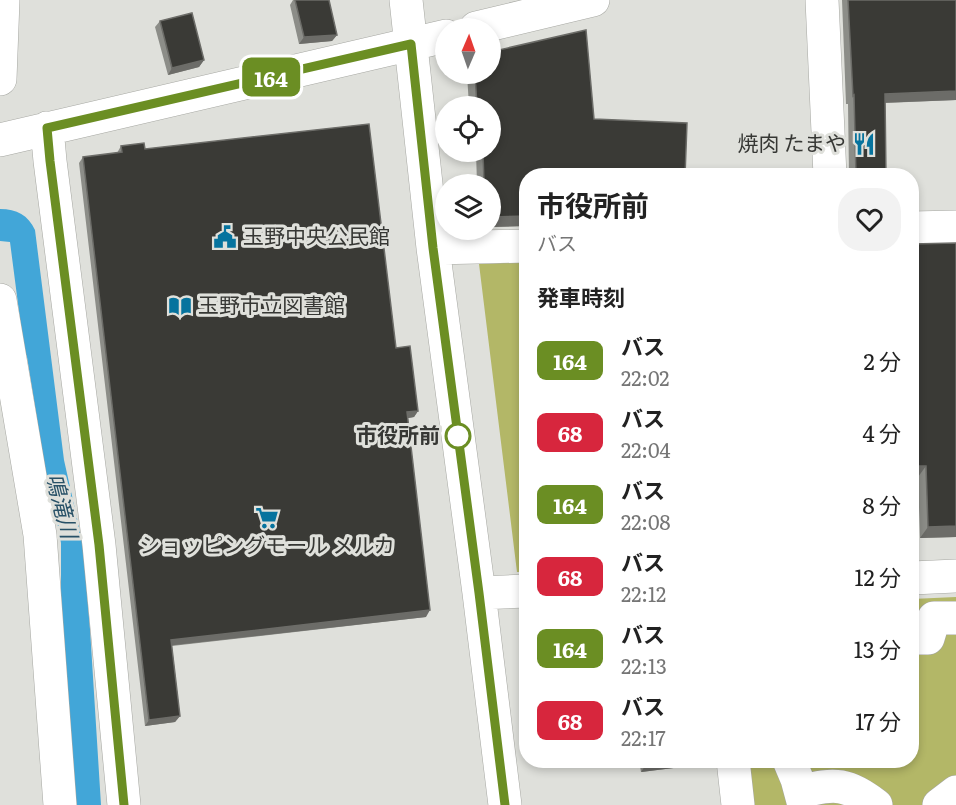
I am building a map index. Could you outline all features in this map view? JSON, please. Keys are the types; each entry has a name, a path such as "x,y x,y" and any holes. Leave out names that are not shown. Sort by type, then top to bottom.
{"street":[{"path":"0,79 3,0"},
{"path":"406,0 433,248 505,805"},
{"path":"501,22 592,0"},
{"path":"822,0 830,168"},
{"path":"0,140 435,39"},
{"path":"47,128 99,545 124,805"},
{"path":"919,228 956,227"},
{"path":"433,248 519,246"},
{"path":"0,300 40,535 60,805"},
{"path":"919,578 956,576"},
{"path":"479,593 519,591"},
{"path":"919,638 928,638 934,618 956,618"},
{"path":"734,768 738,805"},
{"path":"792,768 803,798 822,786 840,785 853,790 876,805"},
{"path":"939,805 956,792"}],"green space":[{"path":"519,262 519,572 517,572 479,264"},
{"path":"956,597 956,805 752,805 748,768 919,768 919,599"}],"water":[{"name":"鳴滝川","path":"0,209 12,210 21,214 29,220 35,230 64,460 83,545 101,805 76,805 61,615 61,543 51,488 47,481 24,350 10,242 0,241"}],"building":[{"path":"295,0 329,0 337,35 304,37"},
{"path":"848,0 956,0 956,91 885,94 886,168 856,168"},
{"path":"192,13 204,60 172,68 160,21"},
{"path":"586,30 594,119 687,123 685,168 519,168 519,216 501,217 501,174 484,174 483,162 501,162 501,96 476,96 476,84 501,84 501,49"},
{"name":"ショッピングモール メルカ","path":"369,124 396,348 410,346 418,411 407,412 430,610 171,640 180,716 149,720 83,157 122,152 121,146 144,143 145,149"},
{"path":"956,243 956,526 928,527 926,466 919,466 919,244"}],"bus line":[{"name":"164","path":"124,805 99,545 47,128 411,44 433,248 505,805"}],"place":[{"name":"焼肉 たまや","path":"864,144"},
{"name":"玉野中央公民館","path":"225,237"},
{"name":"玉野市立図書館","path":"180,306"},
{"name":"市役所前","path":"458,436"},
{"name":"ショッピングモール メルカ","path":"267,518"}]}
